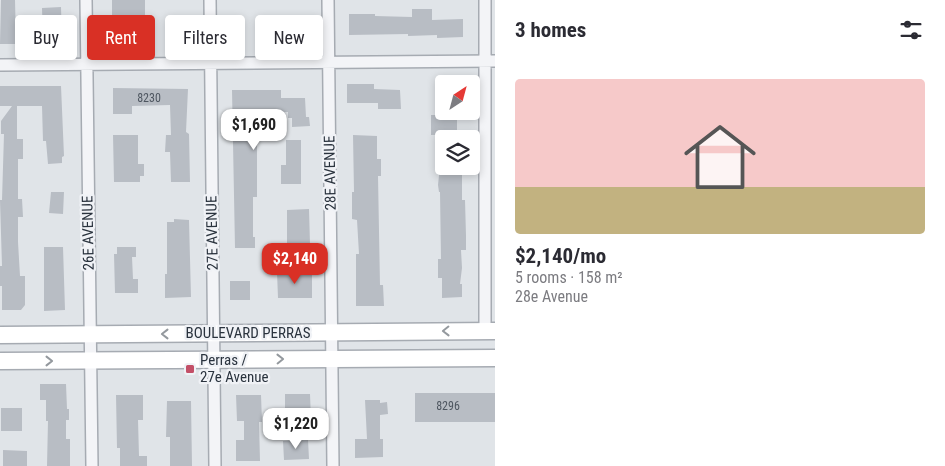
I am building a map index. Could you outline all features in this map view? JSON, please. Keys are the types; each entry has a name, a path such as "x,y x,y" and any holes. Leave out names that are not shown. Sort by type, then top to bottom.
{"main road":[{"name":"BOULEVARD PERRAS","path":"0,335 490,331"},
{"name":"BOULEVARD PERRAS","path":"0,361 495,358"}],"street":[{"name":"26E AVENUE","path":"86,0 92,466"},
{"name":"27E AVENUE","path":"210,0 215,466"},
{"name":"28E AVENUE","path":"328,0 330,358 333,466"},
{"path":"485,0 490,61 490,331"},
{"path":"0,65 490,61"}],"building":[{"path":"1,0 15,0 15,44 0,44"},
{"path":"112,0 145,0 145,15 112,15"},
{"path":"61,7 61,15 42,15 42,8"},
{"path":"412,9 432,9 432,20 463,19 463,37 437,38 437,35 408,36 408,34 349,35 349,14 412,17"},
{"path":"347,84 374,84 374,89 400,90 401,109 378,109 378,103 347,103"},
{"path":"0,86 61,86 64,156 62,157 62,163 48,164 46,141 43,141 42,106 17,106 17,139 23,139 23,159 18,159 18,199 22,199 23,217 18,217 20,276 25,276 25,305 21,310 2,310 2,286 0,286 0,266 2,266 0,200 2,200 4,134 1,134 1,121 12,106 0,106"},
{"path":"113,88 188,89 186,132 189,134 190,182 171,182 170,152 165,152 166,135 171,135 170,105 132,106 132,114 113,114"},
{"path":"232,90 281,90 281,98 305,98 306,117 309,117 310,126 292,127 292,118 288,118 288,112 255,113 257,197 253,197 253,237 255,237 255,248 235,248"},
{"path":"431,115 435,115 435,120 457,120 457,130 435,130 435,135 431,135"},
{"path":"113,135 138,135 138,164 144,164 144,176 140,176 140,182 114,182"},
{"path":"353,135 377,136 377,159 381,159 381,176 378,176 380,285 383,285 384,306 356,306 356,254 359,254 357,220 352,219 352,192 354,192"},
{"path":"286,140 301,140 301,184 281,184 281,165 286,165"},
{"path":"439,175 462,175 462,200 465,200 466,250 461,250 462,268 460,284 462,284 462,297 442,298 442,278 438,278 438,259 441,259 440,192 438,185"},
{"path":"51,192 64,192 63,214 49,213"},
{"path":"309,209 310,244 287,244 287,210"},
{"path":"174,219 189,220 191,297 165,298 167,222 174,222"},
{"path":"44,247 63,247 65,310 44,311"},
{"path":"117,247 136,247 136,257 132,257 133,279 138,279 138,293 115,293 114,254 117,254"},
{"path":"277,272 312,272 312,298 278,298"},
{"path":"230,281 250,281 250,300 230,300"},
{"path":"40,384 66,384 69,420 66,420 66,439 70,439 70,466 47,466 48,421 46,421 46,400 40,400"},
{"path":"415,393 495,393 495,422 415,422"},
{"path":"285,394 310,394 311,420 285,421"},
{"path":"116,395 143,395 143,420 138,420 139,456 147,456 147,466 120,466 120,448 117,448"},
{"path":"236,395 261,395 262,422 259,422 260,461 236,461 236,440 244,440 244,421 237,421"},
{"path":"365,400 380,400 380,403 387,402 388,414 380,415 380,439 383,439 383,457 355,458 355,439 367,439"},
{"path":"167,401 191,401 192,466 170,466 170,437 166,437"},
{"path":"1,408 22,408 22,431 1,431"},
{"path":"308,440 309,459 284,460 283,441"},
{"path":"3,450 27,451 27,466 3,466"}],"place":[{"name":"Perras / 27e Avenue","path":"190,369"}]}
